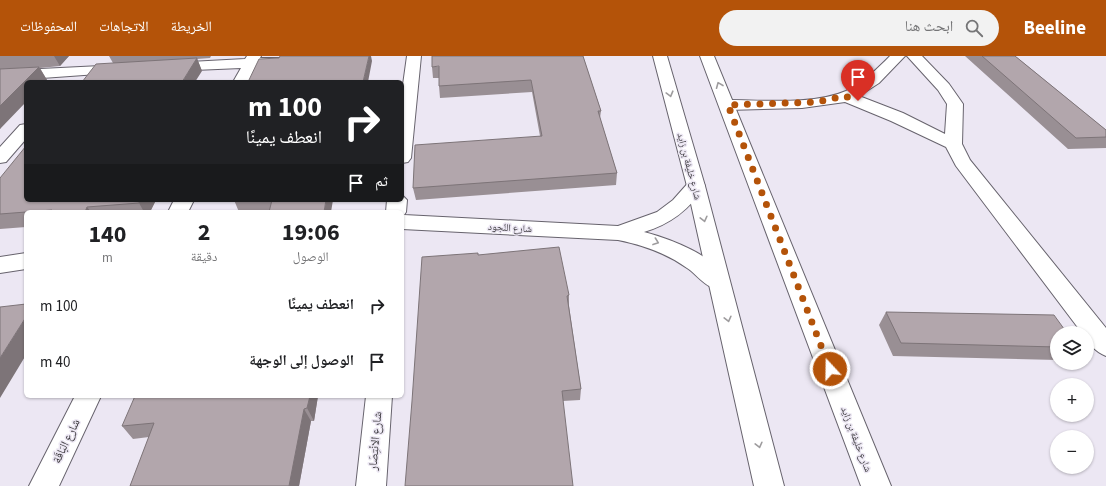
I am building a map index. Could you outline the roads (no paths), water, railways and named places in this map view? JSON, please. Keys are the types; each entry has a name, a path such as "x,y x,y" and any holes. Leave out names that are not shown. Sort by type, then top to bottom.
{"street":[{"path":"72,77 90,56"},
{"path":"404,141 414,56"},
{"name":"شارع خليفة بن زايد","path":"660,56 696,186 769,486"},
{"name":"شارع خليفة بن زايد","path":"707,56 728,105 876,486"},
{"path":"728,105 817,102 845,96 873,80 898,56"},
{"path":"914,56 944,87 955,104 953,144 962,162 1106,346"},
{"path":"156,68 252,59 304,60"},
{"path":"242,80 252,59"},
{"path":"0,76 72,77 132,69"},
{"path":"845,96 897,116 953,144"},
{"path":"0,158 24,131"},
{"name":"شارع النُجود","path":"618,233 646,226 669,215 685,201 696,186"},
{"name":"شارع النُجود","path":"404,222 618,233 646,238 673,248 697,263 718,281"},
{"path":"0,265 24,261"},
{"name":"شارع البَاقَة","path":"44,486 87,398"},
{"name":"شارع الانْتِصَار","path":"371,486 379,398"}]}
